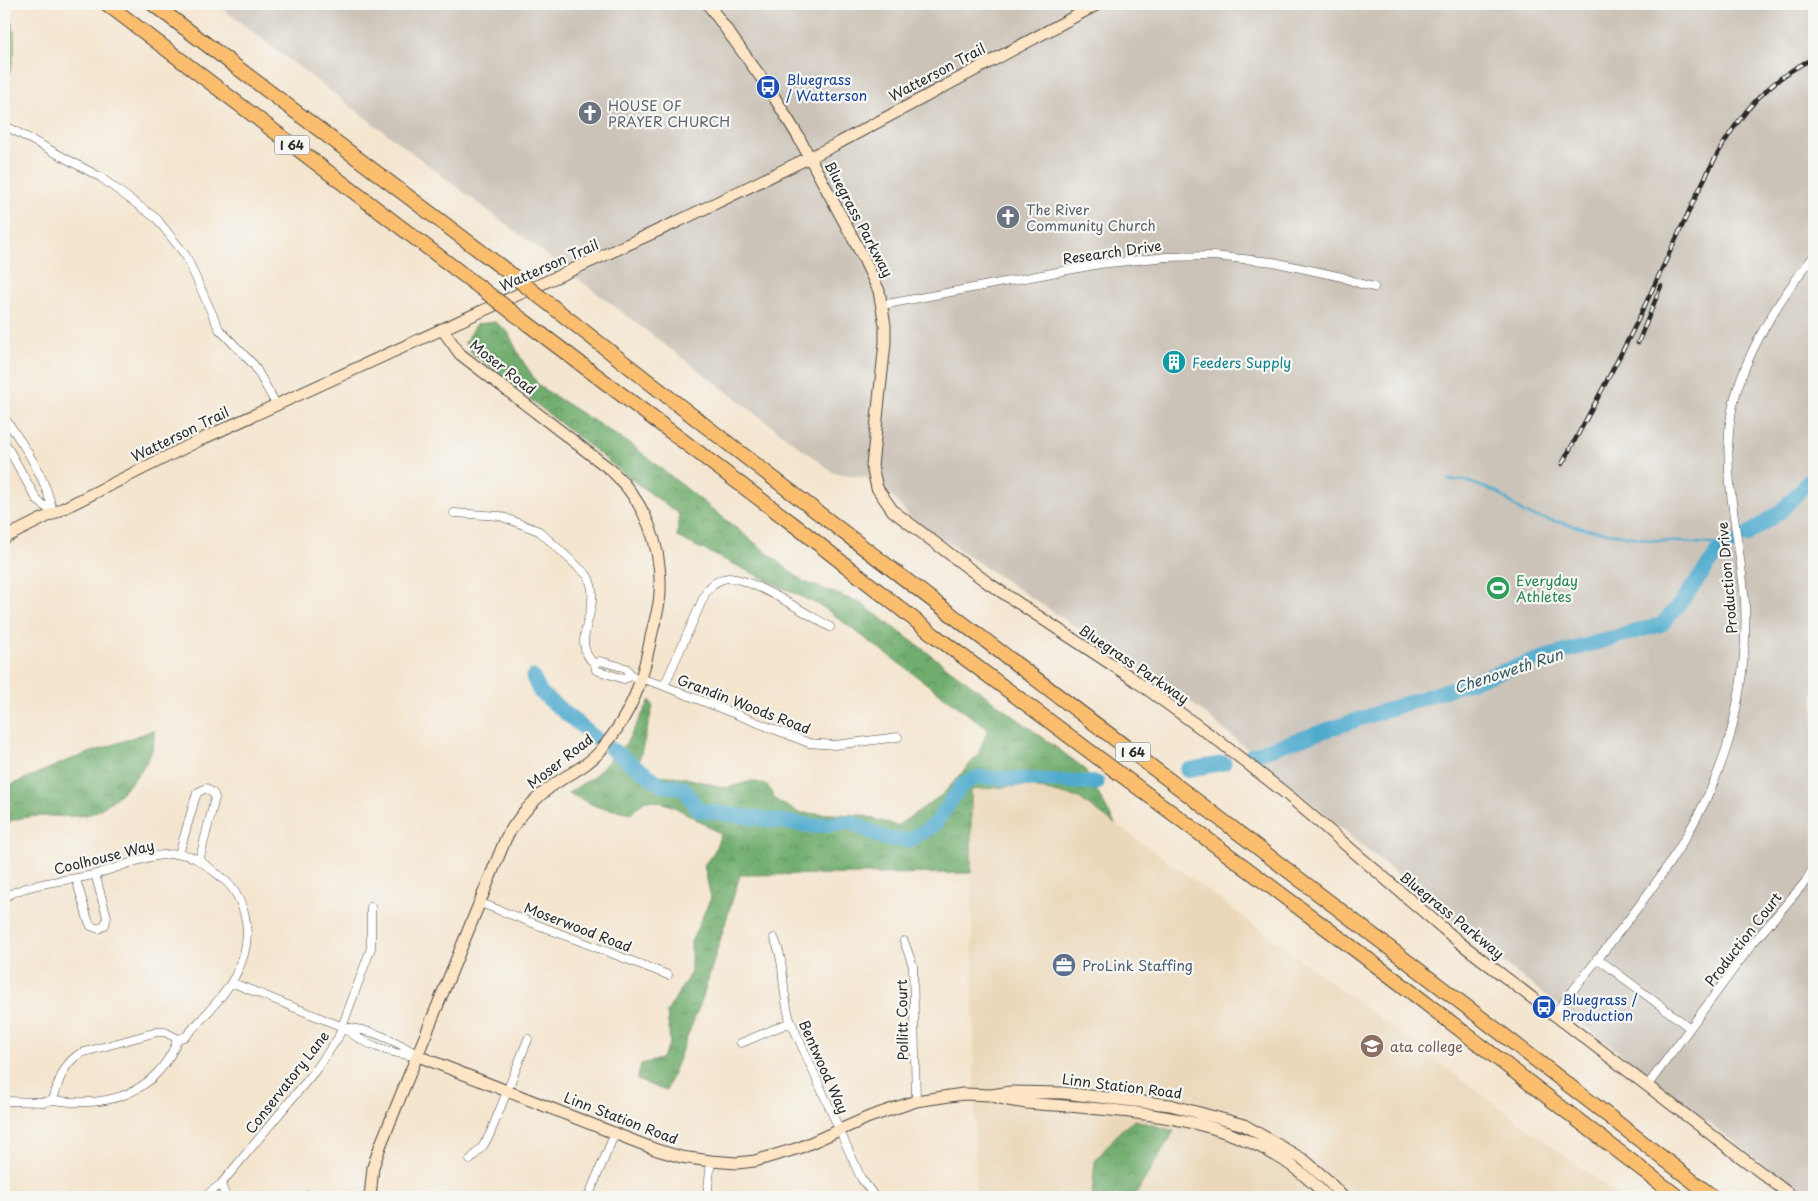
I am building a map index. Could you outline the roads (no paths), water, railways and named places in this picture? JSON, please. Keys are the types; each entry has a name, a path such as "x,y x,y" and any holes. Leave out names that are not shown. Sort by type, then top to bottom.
{"highway":[{"name":"I 64","path":"107,4 797,527 934,636 1393,978 1678,1197"},
{"name":"I 64","path":"153,4 508,272 788,492 1100,726 1713,1197"},
{"path":"158,4 209,48"}],"street":[{"name":"Bluegrass Parkway","path":"708,4 768,87 809,157 872,273 882,305 885,343 872,466 877,488 893,511 988,583 1159,697 1220,742 1290,797 1459,942 1793,1197"},
{"name":"Watterson Trail","path":"4,538 276,404 605,256 809,157 1098,4"},
{"path":"4,125 100,177 157,218 186,256 219,329 254,365 276,404"},
{"name":"Research Drive","path":"882,305 1100,264 1166,257 1213,256 1273,262 1342,277 1374,287"},
{"name":"Production Drive","path":"1554,1015 1682,844 1705,803 1728,746 1740,690 1745,628 1729,458 1730,417 1737,389 1759,339 1790,288 1814,256"},
{"name":"Moser Road","path":"370,1197 375,1159 418,1056 478,902 506,838 516,821 530,804 543,792 600,751 627,712 660,594 660,571 655,540 642,510 627,486 611,470 460,354 442,330"},
{"path":"4,417 21,442 50,495 53,513"},
{"path":"4,440 37,500 53,513"},
{"name":"Grandin Woods Road","path":"454,513 500,516 540,531 587,575 592,584 593,605 582,644 586,656 595,664 600,661 626,668 637,678 664,686 810,743 835,745 898,737"},
{"path":"664,686 706,592 724,578 731,578 765,590 830,627"},
{"path":"179,854 195,799 198,793 206,788 214,794 215,798 199,860"},
{"name":"Coolhouse Way","path":"4,898 22,890 95,874 152,856 179,854 199,860 226,881 237,895 243,910 247,929 246,950 233,983 186,1036 178,1039 169,1057 157,1072 138,1088 124,1096 93,1104 53,1100 45,1102 4,1101"},
{"name":"Production Court","path":"1647,1086 1753,942 1806,881 1814,866"},
{"path":"76,878 88,920 91,926 99,929 105,925 107,917 95,874"},
{"name":"Moserwood Road","path":"478,902 668,974"},
{"name":"Conservatory Lane","path":"204,1197 221,1184 315,1071 343,1027 371,948 371,907"},
{"name":"Bentwood Way","path":"774,938 782,963 784,1001 790,1022 861,1178 875,1197"},
{"name":"Pollitt Court","path":"904,941 913,966 916,1101"},
{"path":"1597,958 1690,1028"},
{"name":"Linn Station Road","path":"233,983 343,1027 354,1037 399,1055 418,1056 681,1157 736,1163 776,1156 889,1109 916,1101 963,1094 991,1095 1022,1092 1123,1099 1170,1105 1219,1116 1244,1125 1278,1143 1319,1173 1343,1197"},
{"path":"741,1043 790,1022"},
{"path":"53,1100 64,1071 71,1059 81,1052 157,1032 165,1032 178,1039"},
{"path":"470,1160 487,1140 528,1040"},
{"name":"Linn Station Road","path":"991,1095 1014,1103 1138,1112 1216,1128 1239,1136 1272,1153 1296,1170 1327,1197"},
{"path":"588,1197 615,1133"},
{"path":"707,1197 711,1161"},
{"path":"221,1184 226,1197"}],"waterway":[{"name":"Chenoweth Run","path":"1745,536 1781,511 1814,475"},
{"path":"1448,480 1463,480 1497,492 1525,514 1586,529 1650,540 1726,545"},
{"name":"Chenoweth Run","path":"1252,755 1542,658 1662,624 1678,606 1719,551 1732,542"},
{"name":"Chenoweth Run","path":"533,677 540,692 599,741"},
{"name":"Chenoweth Run","path":"611,749 662,785 683,788 699,810 814,826 850,822 886,839 910,840 934,825 963,784 978,777 1097,783"},
{"name":"Chenoweth Run","path":"1187,770 1224,763"}],"railway":[{"path":"1562,464 1629,338 1707,174 1734,128 1749,108 1768,89 1789,72 1814,58"},
{"path":"1638,343 1661,286"}],"place":[{"name":"Bluegrass / Watterson","path":"768,87"},
{"name":"HOUSE OF PRAYER CHURCH","path":"590,113"},
{"name":"The River Community Church","path":"1008,217"},
{"name":"Feeders Supply","path":"1174,362"},
{"name":"Everyday Athletes","path":"1498,588"},
{"name":"ProLink Staffing","path":"1064,965"},
{"name":"Bluegrass / Production","path":"1544,1007"},
{"name":"ata college","path":"1372,1046"}]}
